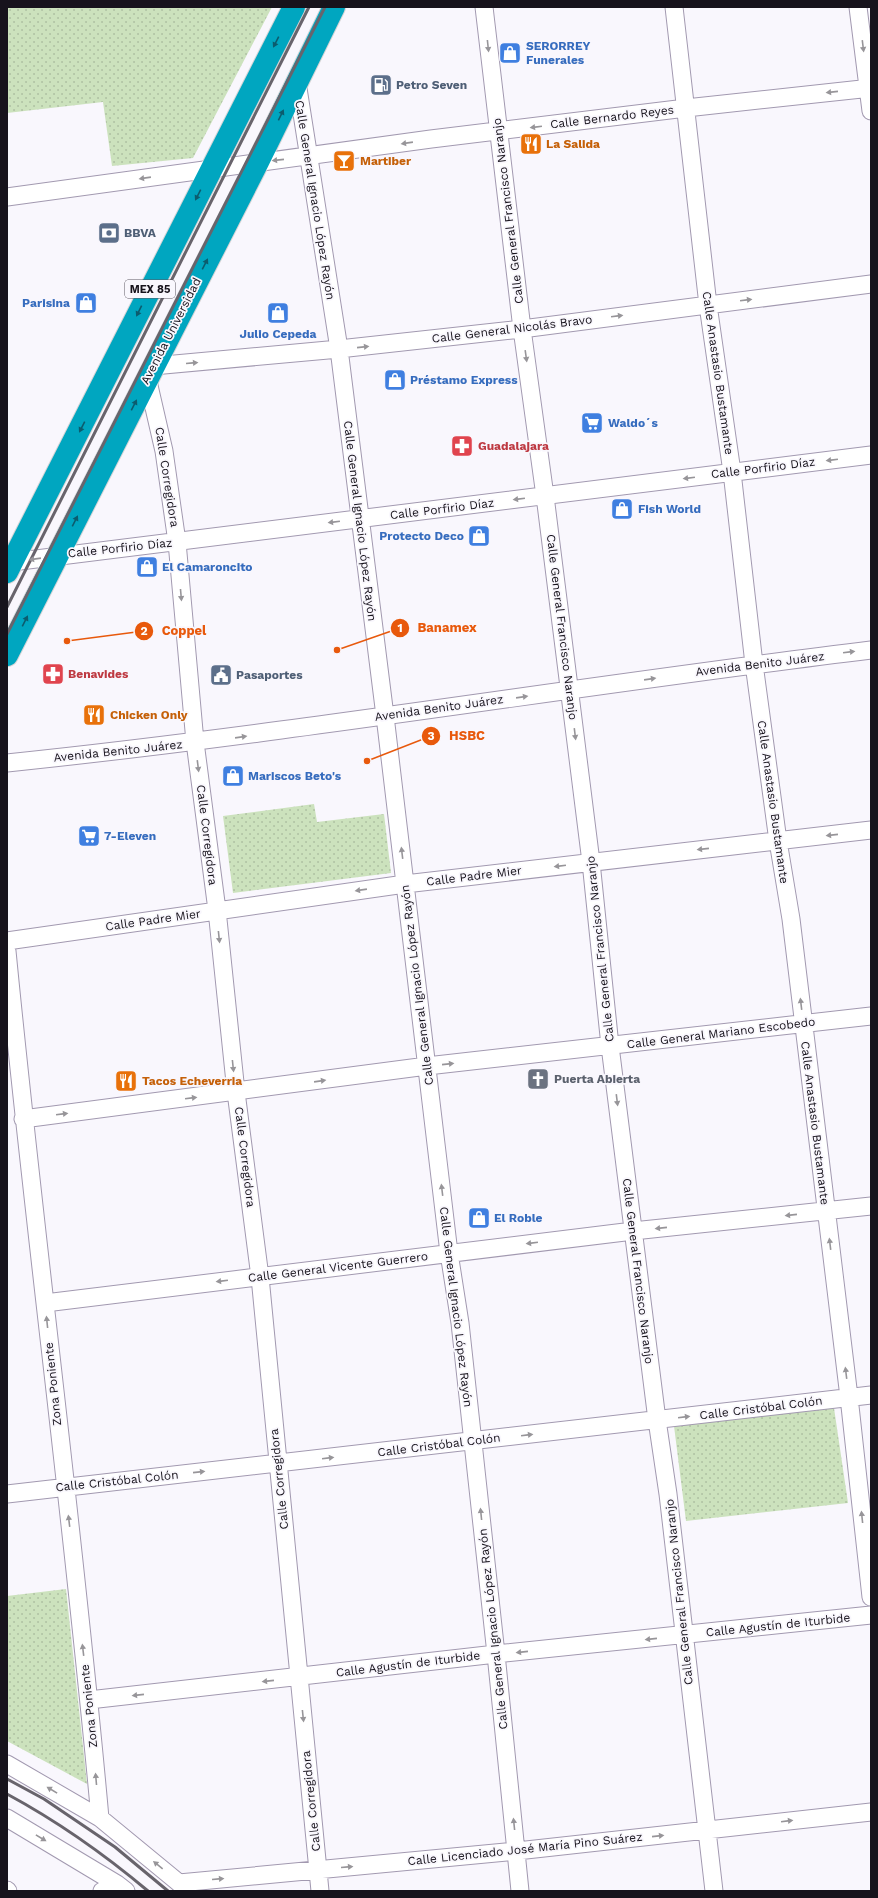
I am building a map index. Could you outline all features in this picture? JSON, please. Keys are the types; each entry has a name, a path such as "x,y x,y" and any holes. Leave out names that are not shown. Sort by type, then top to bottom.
{"highway":[{"name":"MEX 85","path":"10,567 294,7"},
{"name":"Avenida Universidad","path":"7,655 258,162 334,7"}],"street":[{"name":"Calle General Francisco Naranjo","path":"484,7 522,329 545,496 591,862 610,1046 657,1420 668,1494 683,1636 708,1831 714,1891"},
{"name":"Calle Anastasio Bustamante","path":"674,7 708,305 732,472 754,664 803,1023 849,1397 871,1597"},
{"path":"858,7 870,88 871,111"},
{"name":"Calle General Ignacio López Rayón","path":"297,82 339,349 359,519 386,716 449,1254 460,1323 517,1851 520,1891"},
{"name":"Calle Bernardo Reyes","path":"7,196 498,131 686,108 870,88"},
{"name":"Calle General Nicolás Bravo","path":"150,372 522,329 871,284"},
{"name":"Calle Corregidora","path":"150,372 164,451 177,542 195,742 217,910 236,1092 260,1277 320,1891"},
{"name":"Calle Porfirio Díaz","path":"10,567 58,556 871,455"},
{"name":"Avenida Benito Juárez","path":"7,763 195,742 754,664 871,650"},
{"name":"Calle Padre Mier","path":"7,941 405,884 871,830"},
{"name":"Zona Poniente","path":"7,951 23,1119 89,1700 100,1818"},
{"name":"Calle General Mariano Escobedo","path":"23,1119 427,1066 871,1016"},
{"name":"Calle General Vicente Guerrero","path":"44,1303 633,1231 871,1206"},
{"name":"Calle Cristóbal Colón","path":"7,1494 871,1395"},
{"name":"Calle Agustín de Iturbide","path":"89,1700 496,1654 683,1636 871,1615"},
{"path":"7,1764 100,1818 183,1887"},
{"name":"Calle Licenciado José María Pino Suárez","path":"183,1887 318,1870 708,1831 871,1812"},
{"path":"7,1818 119,1889"}],"green space":[{"path":"7,7 272,7 193,158 112,166 103,102 7,113"},
{"path":"314,804 317,822 384,814 391,873 233,893 223,816"},
{"path":"834,1408 848,1503 686,1521 674,1426"},
{"path":"66,1589 87,1784 7,1741 7,1596"}],"railway":[{"path":"7,607 309,7"},
{"path":"7,634 325,7"},
{"path":"7,1779 44,1799 115,1847 168,1891"},
{"path":"7,1794 44,1815 80,1839 148,1891"}],"place":[{"name":"SERORREY Funerales","path":"510,53"},
{"name":"Petro Seven","path":"381,85"},
{"name":"La Salida","path":"531,144"},
{"name":"Martiber","path":"344,161"},
{"name":"BBVA","path":"109,233"},
{"name":"Parisina","path":"86,303"},
{"name":"Julio Cepeda","path":"278,313"},
{"name":"Préstamo Express","path":"395,380"},
{"name":"Waldo´s","path":"592,423"},
{"name":"Guadalajara","path":"462,446"},
{"name":"Fish World","path":"622,509"},
{"name":"Protecto Deco","path":"479,536"},
{"name":"El Camaroncito","path":"147,567"},
{"name":"Coppel","path":"67,641"},
{"name":"Banamex","path":"337,650"},
{"name":"Benavides","path":"53,674"},
{"name":"Pasaportes","path":"221,675"},
{"name":"Chicken Only","path":"94,715"},
{"name":"HSBC","path":"367,761"},
{"name":"Mariscos Beto's","path":"233,776"},
{"name":"7-Eleven","path":"89,836"},
{"name":"Puerta Abierta","path":"538,1079"},
{"name":"Tacos Echeverria","path":"126,1081"},
{"name":"El Roble","path":"479,1218"}]}
